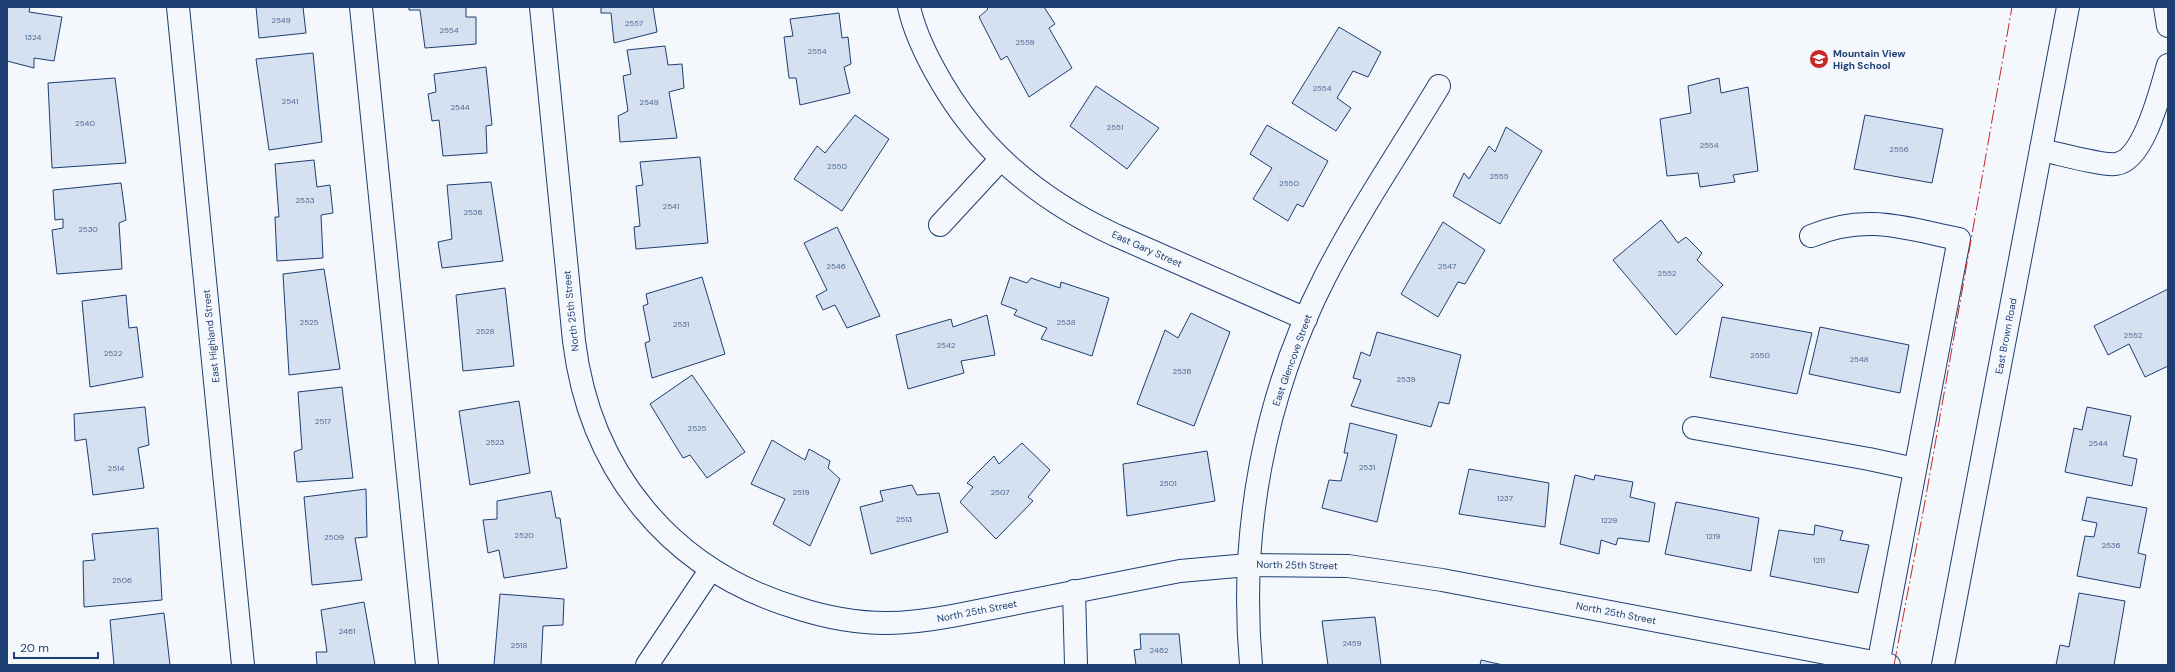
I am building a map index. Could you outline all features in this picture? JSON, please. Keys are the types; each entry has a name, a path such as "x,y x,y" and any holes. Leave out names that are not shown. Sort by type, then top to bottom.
{"street":[{"name":"East Highland Street","path":"178,7 243,665"},
{"path":"361,7 427,665"},
{"name":"North 25th Street","path":"541,7 574,341 578,375 587,407 615,469 635,498 663,530 681,546 711,569 741,588 775,602 812,613 885,623 921,621 1180,571 1248,565 1335,565 1399,572 1882,664"},
{"name":"East Gary Street","path":"909,7 912,23 940,81 971,126 1000,159 1040,193 1088,222 1306,319"},
{"name":"East Brown Road","path":"1943,665 2068,7"},
{"path":"2165,7 2168,26"},
{"path":"2041,150 2112,164 2126,160 2132,155 2149,124 2168,64"},
{"name":"East Glencove Street","path":"1251,665 1248,630 1248,565 1258,485 1267,437 1281,388 1306,319 1343,245 1439,86"},
{"path":"940,226 1000,159"},
{"path":"1811,236 1844,224 1880,223 1959,239 1915,469 1882,664"},
{"path":"1694,428 1870,459 1915,469"},
{"path":"647,665 711,569"},
{"path":"1074,591 1076,665"}],"building":[{"path":"7,7 30,7 29,12 62,17 54,61 34,58 34,68 7,61"},
{"path":"256,7 303,7 306,33 259,38"},
{"path":"409,7 466,7 466,17 476,17 476,44 425,48 420,10 409,10"},
{"path":"601,7 653,7 657,32 614,43 611,13 601,13"},
{"path":"986,7 1044,7 1055,24 1049,28 1072,68 1029,97 1007,56 1001,60 979,17 988,9"},
{"path":"839,13 842,38 848,37 851,64 844,67 850,93 800,105 796,78 789,78 784,37 793,36 790,19"},
{"path":"1339,27 1381,52 1368,77 1353,71 1337,98 1351,108 1336,131 1292,103"},
{"path":"665,46 668,65 682,64 684,88 669,92 677,138 620,142 618,116 628,111 623,76 631,74 627,50"},
{"path":"313,53 322,142 269,150 256,59"},
{"path":"486,67 492,125 486,126 487,153 443,156 439,120 432,121 428,94 436,92 434,74"},
{"path":"115,78 126,163 52,168 48,83"},
{"path":"1719,78 1721,93 1748,87 1758,171 1733,175 1735,182 1700,187 1698,173 1667,176 1660,119 1691,113 1688,86"},
{"path":"1096,86 1159,128 1127,169 1070,126"},
{"path":"855,115 889,139 842,211 794,179 817,146 825,153"},
{"path":"1865,115 1943,129 1932,183 1854,169"},
{"path":"1267,125 1328,161 1303,207 1297,204 1288,221 1253,199 1272,168 1250,154"},
{"path":"1506,127 1542,151 1500,224 1453,196 1464,173 1469,179 1489,146 1495,152"},
{"path":"700,157 708,243 636,249 634,227 640,226 636,186 643,185 640,162"},
{"path":"314,160 317,187 330,185 333,213 321,215 323,258 277,261 275,217 279,217 275,164"},
{"path":"491,182 503,261 442,268 438,242 452,239 447,185"},
{"path":"121,183 126,220 119,223 122,269 57,274 52,230 63,228 63,219 55,220 53,190"},
{"path":"1661,220 1678,243 1686,237 1702,253 1697,260 1723,285 1676,335 1613,260"},
{"path":"1443,222 1485,250 1465,284 1458,282 1438,317 1401,294"},
{"path":"837,227 880,316 847,328 835,305 823,310 816,296 827,290 804,243"},
{"path":"324,269 340,369 289,375 283,274"},
{"path":"702,277 725,354 652,378 645,343 650,341 643,306 648,304 646,294"},
{"path":"1010,277 1027,283 1031,278 1060,288 1061,282 1109,298 1092,356 1041,339 1047,328 1014,315 1017,310 1001,304"},
{"path":"505,288 514,366 463,371 456,295"},
{"path":"2168,289 2168,366 2145,377 2129,344 2108,355 2094,326"},
{"path":"126,295 129,328 137,327 143,377 90,387 82,301"},
{"path":"1191,313 1230,332 1194,426 1137,404 1165,330 1178,338"},
{"path":"987,315 995,355 961,361 964,373 908,389 896,335 951,319 953,327"},
{"path":"1722,317 1812,333 1797,394 1710,377"},
{"path":"1820,327 1909,345 1900,393 1809,374"},
{"path":"1377,332 1461,355 1449,404 1439,402 1431,427 1351,406 1361,380 1353,378 1361,352 1370,356"},
{"path":"692,375 745,452 707,478 690,455 683,458 650,404"},
{"path":"342,387 353,478 297,482 294,452 302,449 298,392"},
{"path":"519,401 530,473 470,485 459,411"},
{"path":"145,407 149,445 138,448 144,488 93,495 86,439 75,441 74,414"},
{"path":"2087,407 2131,416 2123,456 2137,459 2132,486 2065,472 2074,428 2082,430"},
{"path":"1350,423 1397,435 1377,522 1322,508 1329,480 1341,481 1348,453 1344,453"},
{"path":"772,440 805,460 809,449 830,461 828,468 840,479 810,546 773,524 785,499 751,484"},
{"path":"1022,443 1050,470 1028,497 1033,501 996,539 960,502 973,487 967,483 994,456 999,464"},
{"path":"1207,451 1215,501 1127,516 1123,464"},
{"path":"1469,469 1549,483 1545,527 1459,514"},
{"path":"1575,475 1594,480 1595,475 1633,482 1630,497 1655,503 1649,542 1618,538 1616,545 1601,540 1599,554 1560,544"},
{"path":"912,485 917,495 939,493 948,532 871,554 860,507 883,501 880,491"},
{"path":"366,489 367,537 355,538 362,580 312,585 304,497"},
{"path":"551,491 556,518 560,518 567,568 504,578 499,550 488,553 483,520 497,519 497,501"},
{"path":"2087,497 2147,508 2138,553 2146,555 2140,588 2077,576 2085,536 2094,537 2097,523 2082,520"},
{"path":"1676,502 1759,518 1751,571 1665,554"},
{"path":"1815,525 1843,531 1840,540 1869,545 1858,593 1770,576 1779,530 1814,535"},
{"path":"158,528 162,600 84,607 83,561 95,560 92,534"},
{"path":"2079,593 2125,601 2114,665 2056,665 2060,645 2069,647"},
{"path":"500,594 564,599 563,625 543,626 541,665 494,665"},
{"path":"364,602 375,665 317,665 316,652 327,652 321,610"},
{"path":"164,613 170,665 114,665 110,620"},
{"path":"1375,617 1381,665 1328,665 1322,621"},
{"path":"1140,634 1179,634 1182,665 1136,665 1134,650 1141,649"},
{"path":"1481,660 1503,665 1480,665"}],"power":[{"path":"1894,665 1926,496 2012,7"}],"place":[{"name":"Mountain View High School","path":"1819,59"}]}
